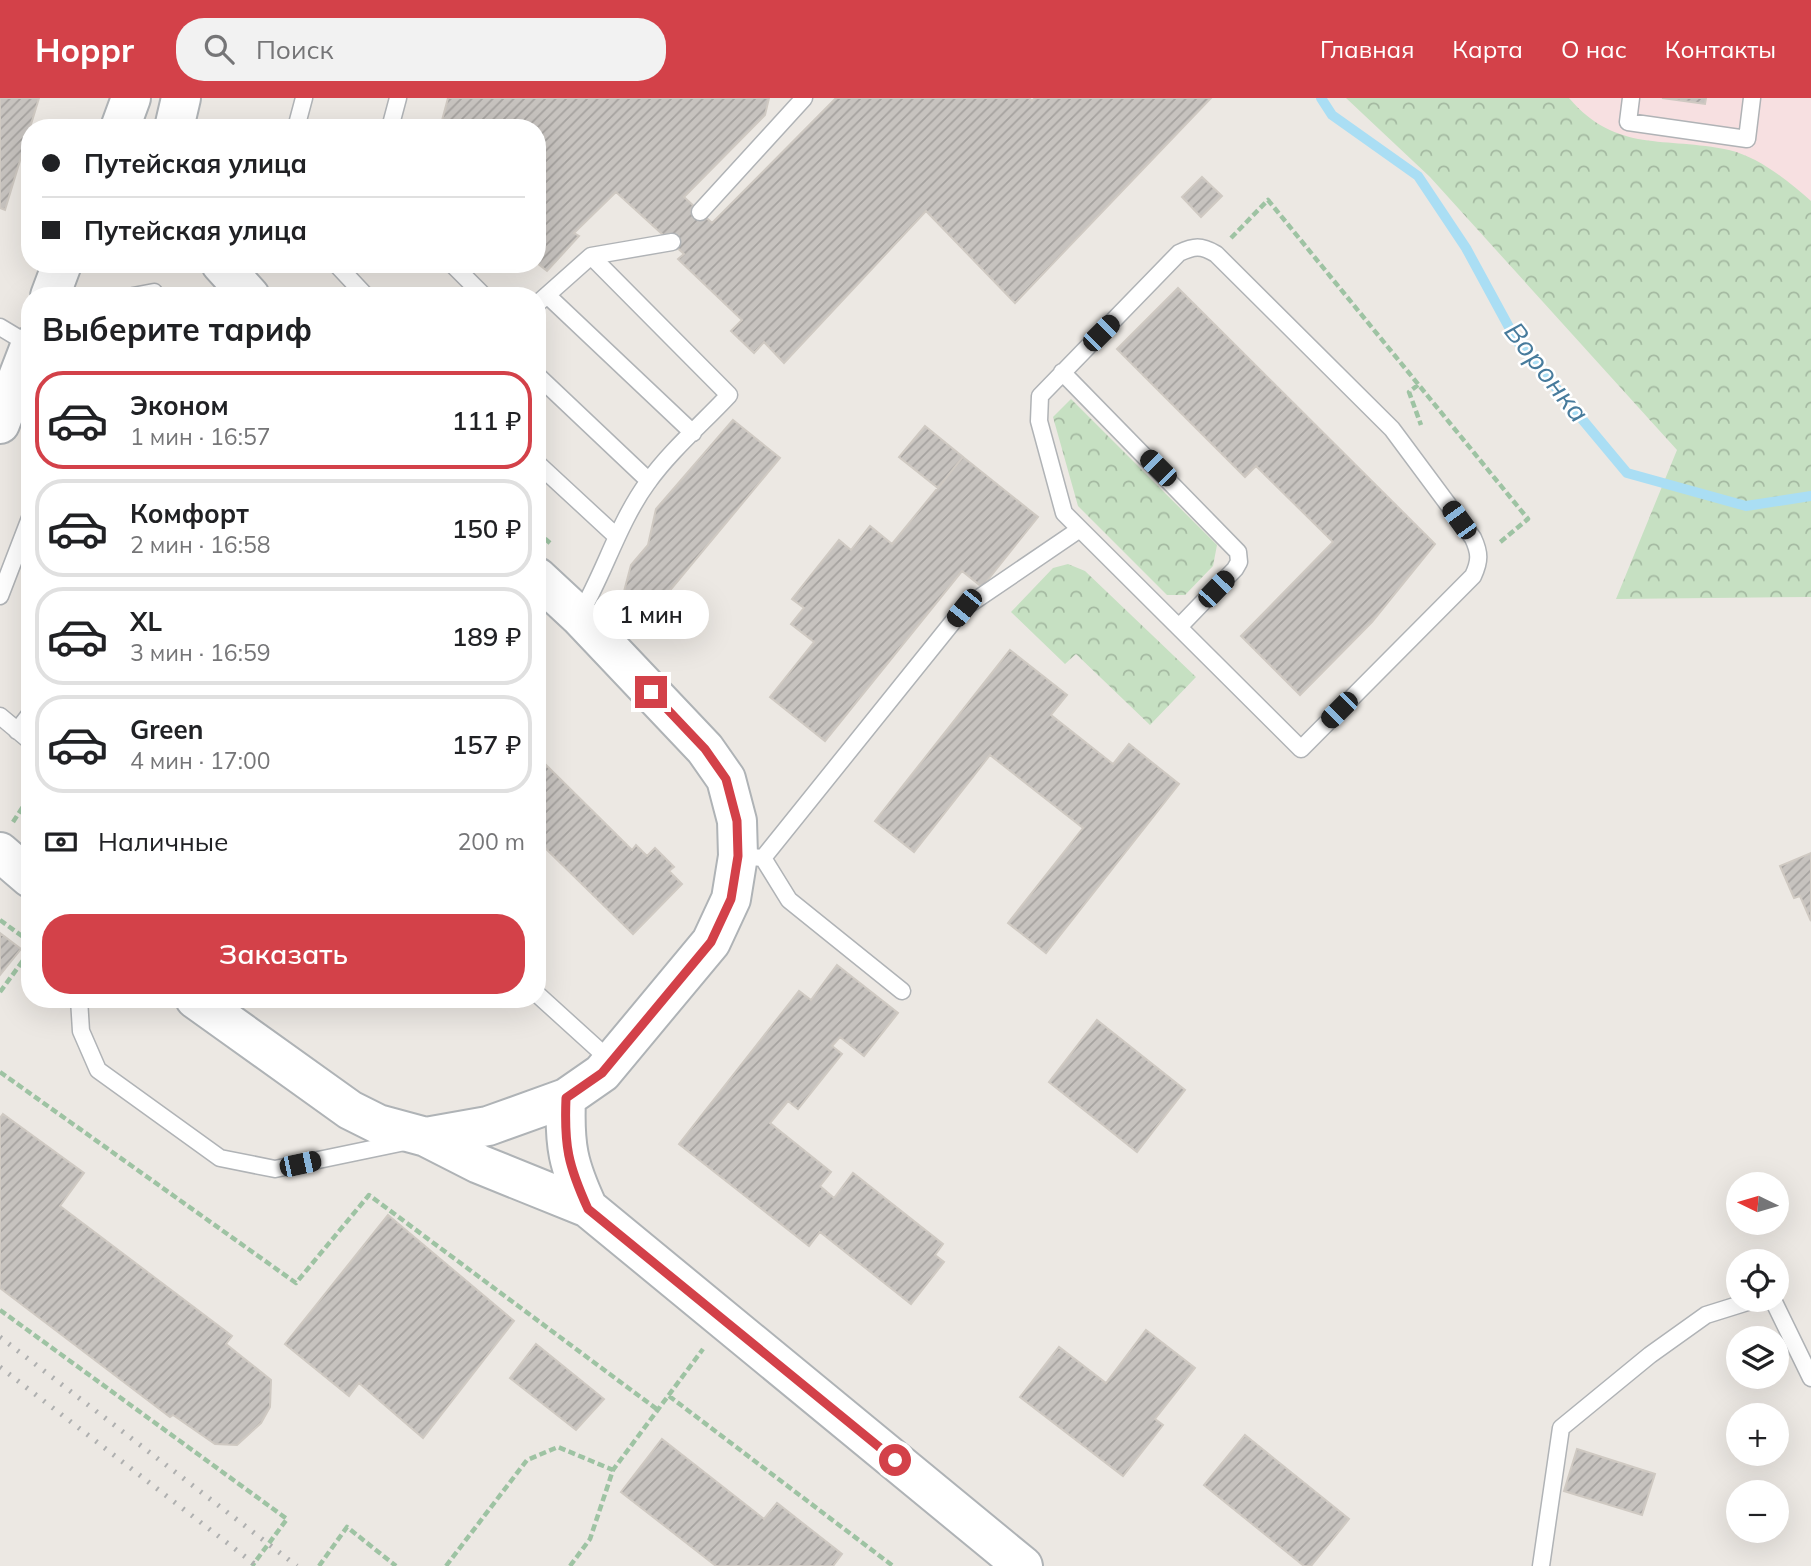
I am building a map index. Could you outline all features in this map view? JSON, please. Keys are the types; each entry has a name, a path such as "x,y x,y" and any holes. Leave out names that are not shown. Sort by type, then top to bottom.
{"street":[{"path":"123,119 131,98"},
{"path":"176,119 181,98"},
{"path":"229,273 242,287"},
{"path":"0,425 21,370"},
{"path":"426,1137 488,1126 566,1098 602,1073 711,942 751,857 737,821 726,779 705,749 579,615 546,585"},
{"path":"0,852 21,870"},
{"path":"208,1008 350,1110 378,1124 426,1137 479,1164 588,1209 1023,1566"},
{"path":"566,1098 565,1136 569,1168 588,1209"}],"lane":[{"path":"298,119 304,98"},
{"path":"392,119 398,98"},
{"path":"700,212 804,98"},
{"path":"1631,98 1628,122 1747,139 1752,98"},
{"path":"546,296 591,256 672,242"},
{"path":"1192,246 1204,247 1216,254 1392,429 1479,551 1479,564 1473,576 1301,749 1064,513 1039,421 1040,396 1062,372 1179,253 1192,246"},
{"path":"579,615 597,586 616,536 649,481 730,395 591,256"},
{"path":"344,273 358,287"},
{"path":"462,273 475,287"},
{"path":"546,304 693,433"},
{"path":"0,327 21,340"},
{"path":"1062,372 1238,552 1235,569 1179,627"},
{"path":"546,384 649,481"},
{"path":"546,471 616,536"},
{"path":"902,991 789,900 751,857 964,608 1080,529"},
{"path":"0,596 21,541"},
{"path":"0,716 21,734"},
{"path":"546,1002 612,1062"},
{"path":"80,1008 81,1031 98,1070 220,1158 275,1169 426,1137"},
{"path":"1541,1566 1562,1428 1650,1355 1706,1315 1726,1309"},
{"path":"1779,1312 1811,1378"}],"path":[{"path":"1216,254 1268,200 1528,519 1496,545 1479,551"},
{"path":"0,920 21,936"},
{"path":"0,992 21,963"},
{"path":"0,1072 296,1283 369,1195 658,1410"},
{"path":"0,1310 287,1519 251,1566"},
{"path":"570,1566 590,1539 612,1470 725,1319"},
{"path":"668,1396 893,1566"},
{"path":"446,1566 527,1460 558,1447 612,1470"},
{"path":"319,1566 347,1527 396,1566"}],"shaded area":[{"path":"1563,98 1811,98 1811,254 1584,227"}],"green space":[{"path":"1346,98 1569,98 1587,116 1605,128 1624,135 1740,153 1773,171 1811,201 1811,597 1616,599 1677,450 1430,177"},
{"path":"1071,399 1217,545 1213,566 1185,595 1167,595 1078,506 1053,417"},
{"path":"1068,564 1085,571 1196,677 1150,725 1076,654 1065,664 1011,612 1053,568"}],"building":[{"path":"0,98 39,98 33,119 21,119 21,157 5,210 0,208"},
{"path":"448,98 769,98 765,115 684,197 712,223 836,98 1029,98 1032,101 1035,98 1211,98 1015,303 926,211 784,363 764,342 754,353 731,331 742,320 678,259 684,254 616,192 574,233 579,236 547,271 546,119 442,119"},
{"path":"1662,98 1706,98 1705,104"},
{"path":"1202,177 1222,196 1201,217 1182,197"},
{"path":"1178,288 1435,544 1372,622 1300,695 1241,636 1333,542 1256,466 1245,477 1117,349"},
{"path":"733,420 780,458 647,618 622,599 631,565 648,545 656,509"},
{"path":"925,426 963,457 938,488 899,457"},
{"path":"963,457 1038,517 982,587 962,571 825,741 770,697 814,642 791,624 804,608 792,599 839,540 851,550 870,526 892,544"},
{"path":"1010,650 1067,695 1051,715 1113,764 1129,744 1179,784 1046,953 1008,923 1083,828 990,755 914,852 875,821"},
{"path":"546,765 632,850 636,845 647,856 655,848 674,867 669,871 682,884 633,934 546,849"},
{"path":"1811,853 1811,921 1800,896 1794,898 1780,866"},
{"path":"0,933 21,949 0,975"},
{"path":"837,965 898,1013 864,1056 840,1037 832,1046 842,1054 798,1109 788,1101 770,1123 831,1172 820,1186 834,1198 853,1173 943,1244 935,1255 944,1262 911,1304 820,1232 809,1246 679,1144 799,991 811,1000"},
{"path":"1097,1020 1185,1090 1137,1152 1049,1082"},
{"path":"3,1114 84,1173 60,1206 232,1336 226,1344 271,1380 270,1407 261,1423 237,1445 215,1444 173,1415 170,1417 0,1288 0,1118"},
{"path":"388,1215 514,1321 423,1438 359,1383 349,1396 285,1344"},
{"path":"1146,1330 1195,1368 1155,1419 1163,1425 1123,1476 1020,1397 1059,1347 1106,1383"},
{"path":"536,1344 604,1399 576,1430 510,1378"},
{"path":"1245,1435 1349,1519 1311,1566 1304,1566 1204,1485"},
{"path":"662,1439 764,1519 777,1503 842,1554 833,1566 716,1566 621,1492"},
{"path":"1577,1449 1655,1474 1642,1515 1564,1491"}],"waterway":[{"name":"Воронка","path":"1321,98 1332,115 1418,176 1466,248 1516,340 1627,473 1746,506 1811,496"}],"railway":[{"path":"0,1337 297,1566"},
{"path":"0,1367 257,1566"}],"route":[{"path":"651,692 705,749 726,779 737,821 738,856 731,899 711,942 602,1073 566,1098 565,1136 569,1168 588,1209 895,1460"}]}
